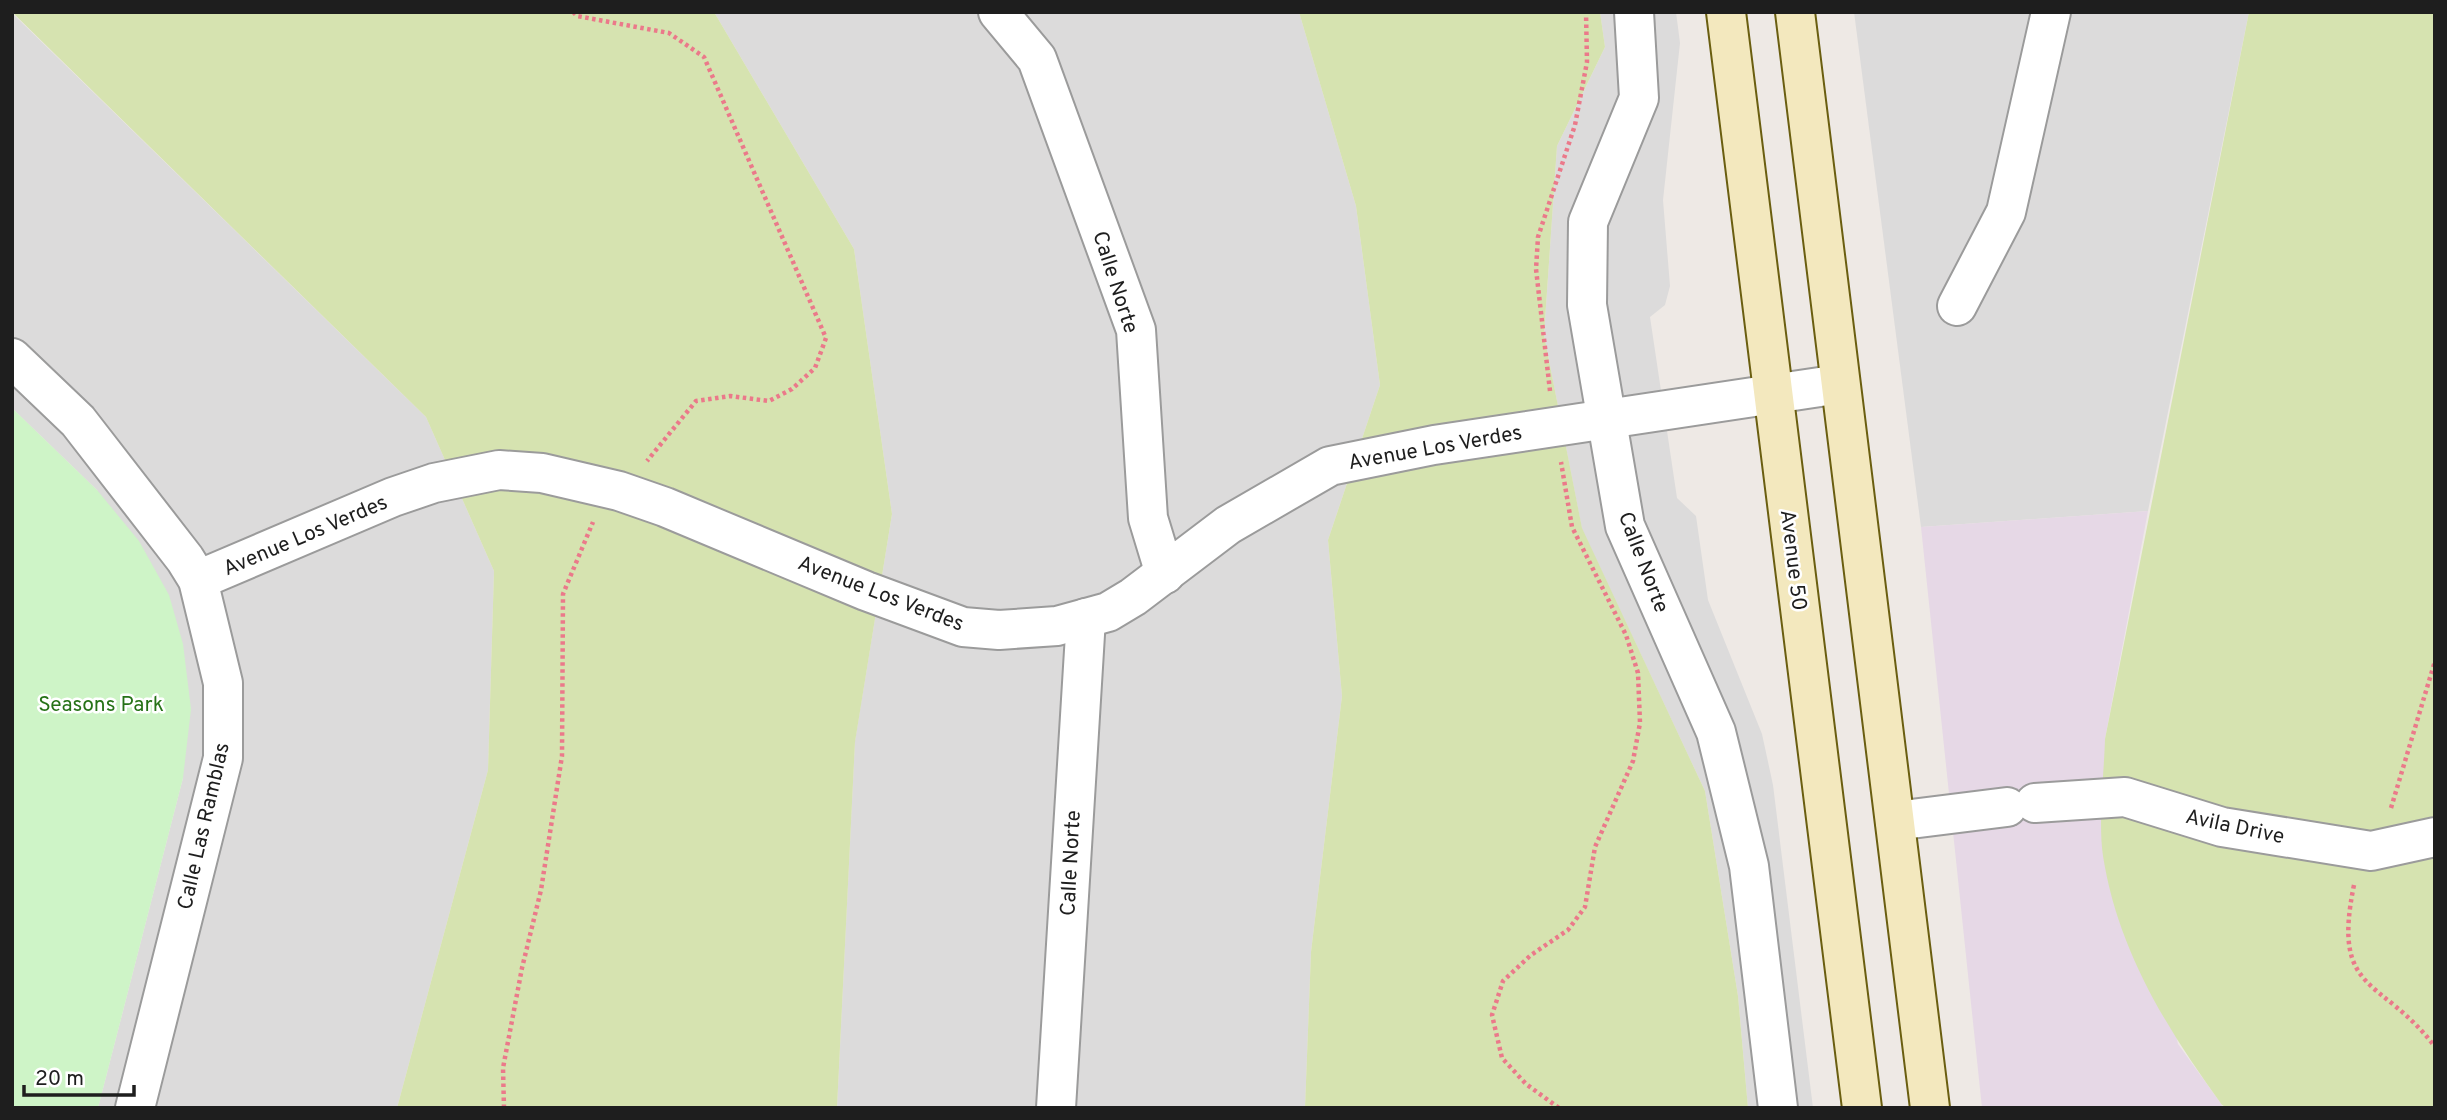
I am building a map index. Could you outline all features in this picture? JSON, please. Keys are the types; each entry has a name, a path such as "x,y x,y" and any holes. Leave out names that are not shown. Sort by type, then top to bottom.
{"main road":[{"name":"Avenue 50","path":"1726,12 1862,1108"},
{"path":"1795,12 1930,1108"}],"street":[{"name":"Calle Norte","path":"998,12 1037,59 1136,330 1148,518 1165,574"},
{"name":"Calle Norte","path":"1634,12 1639,98 1588,222 1587,305 1625,526 1716,732 1749,866 1778,1108"},
{"path":"1958,306 2006,212 2051,12"},
{"name":"Calle Las Ramblas","path":"12,358 78,421 160,523 198,580 223,683 223,758 135,1108"},
{"name":"Avenue Los Verdes","path":"198,580 393,496 434,483 499,470 542,473 630,495 898,604 963,627 999,630 1045,627 1108,612 1165,574 1228,525 1330,466 1434,444 1607,421 1840,384"},
{"name":"Calle Norte","path":"1056,1108 1086,618"},
{"name":"Avila Drive","path":"1895,821 2021,805 2125,797 2222,827 2371,851 2435,836"}],"path":[{"path":"1559,1108 1526,1084 1502,1058 1492,1015 1503,981 1531,955 1568,930 1585,907 1595,846 1633,761 1640,723 1638,673 1626,635 1572,527 1555,428 1536,270 1538,237 1575,125 1587,62 1586,12"}],"shaded area":[{"path":"714,12 1299,12 1356,206 1380,385 1328,540 1342,696 1311,952 1305,1108 837,1108 855,741 892,514 854,249"},
{"path":"1600,12 1676,12 1680,43 1663,200 1670,286 1665,305 1650,317 1677,498 1696,516 1708,600 1762,734 1773,785 1813,1108 1748,1108 1738,996 1705,791 1582,529 1544,335 1557,146 1605,47"},
{"path":"1854,12 2249,12 2148,511 1921,527"},
{"path":"12,13 426,417 494,571 488,770 397,1108 98,1108 183,778 97,490 12,408"},
{"path":"2148,511 2105,739 2178,1044 2222,1105 2220,1108 1982,1108 1921,527"}],"green space":[{"path":"12,12 714,12 854,249 892,514 855,742 837,1108 397,1108 488,770 494,571 426,417"},
{"path":"1299,12 1600,12 1605,47 1557,146 1544,335 1582,528 1705,791 1738,996 1748,1108 1305,1108 1311,952 1342,696 1328,540 1380,385 1356,206"},
{"path":"2249,12 2435,12 2435,1108 2228,1108 2222,1105 2182,1047 2148,988 2120,924 2103,856 2101,813 2105,739"},
{"name":"Seasons Park","path":"12,408 97,490 139,541 169,595 183,644 191,709 183,778 98,1108 12,1108"}]}
